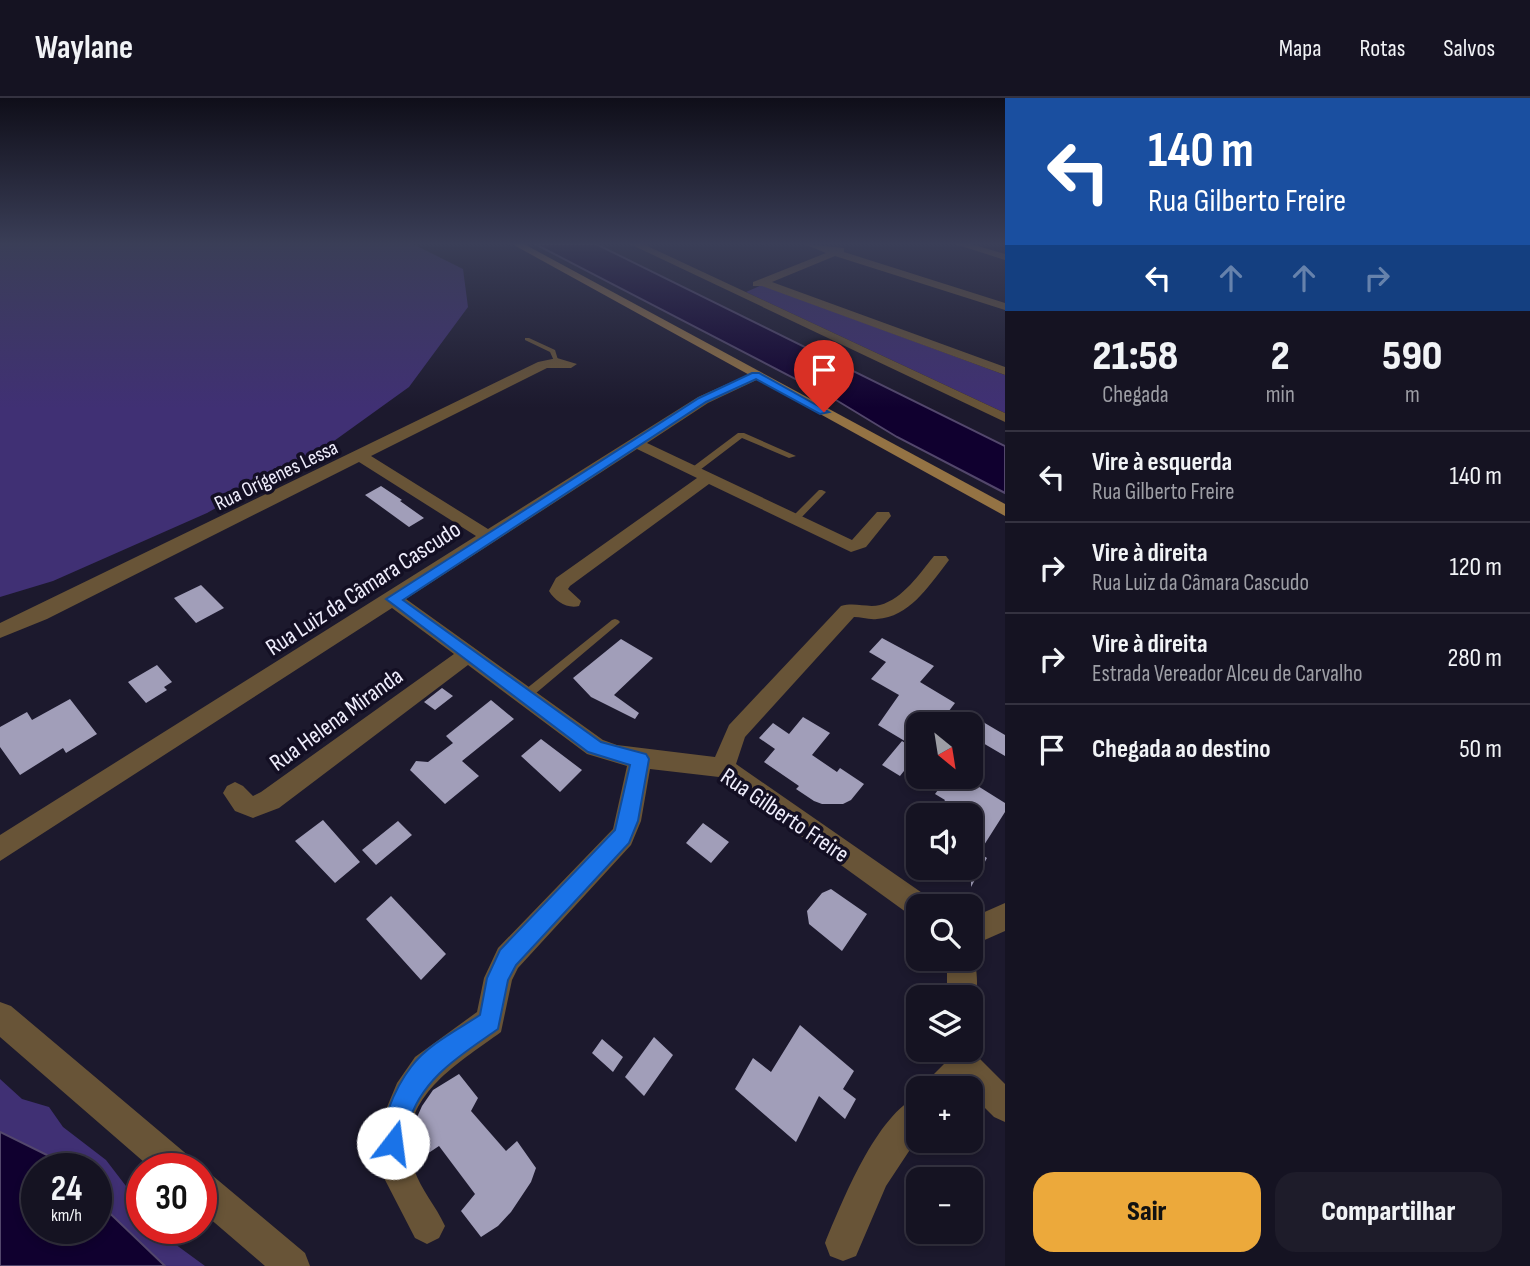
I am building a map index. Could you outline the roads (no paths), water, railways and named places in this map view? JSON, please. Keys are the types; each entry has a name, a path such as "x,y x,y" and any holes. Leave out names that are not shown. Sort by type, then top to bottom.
{"street":[{"path":"616,299 1005,511"},
{"path":"749,299 1005,418"},
{"path":"807,299 1005,371"},
{"path":"979,299 1005,307"},
{"name":"Rua Orígenes Lessa","path":"0,631 362,457 543,365 564,363"},
{"name":"Rua Luiz da Câmara Cascudo","path":"0,849 703,400 756,375"},
{"path":"636,443 851,546 859,543 883,516"},
{"path":"362,457 489,537"},
{"path":"572,601 558,591 563,582 700,474"},
{"path":"724,768 729,746 737,731 848,611 881,612 896,606 913,593 940,560"},
{"name":"Rua Gilberto Freire","path":"393,599 594,747 616,755 640,759 724,768 906,897"},
{"name":"Rua Helena Miranda","path":"235,793 244,803 253,807 270,800 468,654"},
{"path":"427,1226 396,1169 393,1143 396,1122 419,1076 436,1059 490,1021 498,978 508,958 622,837 629,821 640,759"},
{"path":"983,927 1005,917"},
{"path":"0,1017 159,1153"},
{"path":"968,1062 1005,1106"},
{"path":"843,1243 876,1168 895,1137 906,1126"},
{"path":"217,1202 292,1266"}],"lane":[{"path":"527,339 550,349 564,363"},
{"path":"700,474 741,435 792,456"},
{"path":"795,519 822,492"},
{"path":"525,696 615,622"}]}
